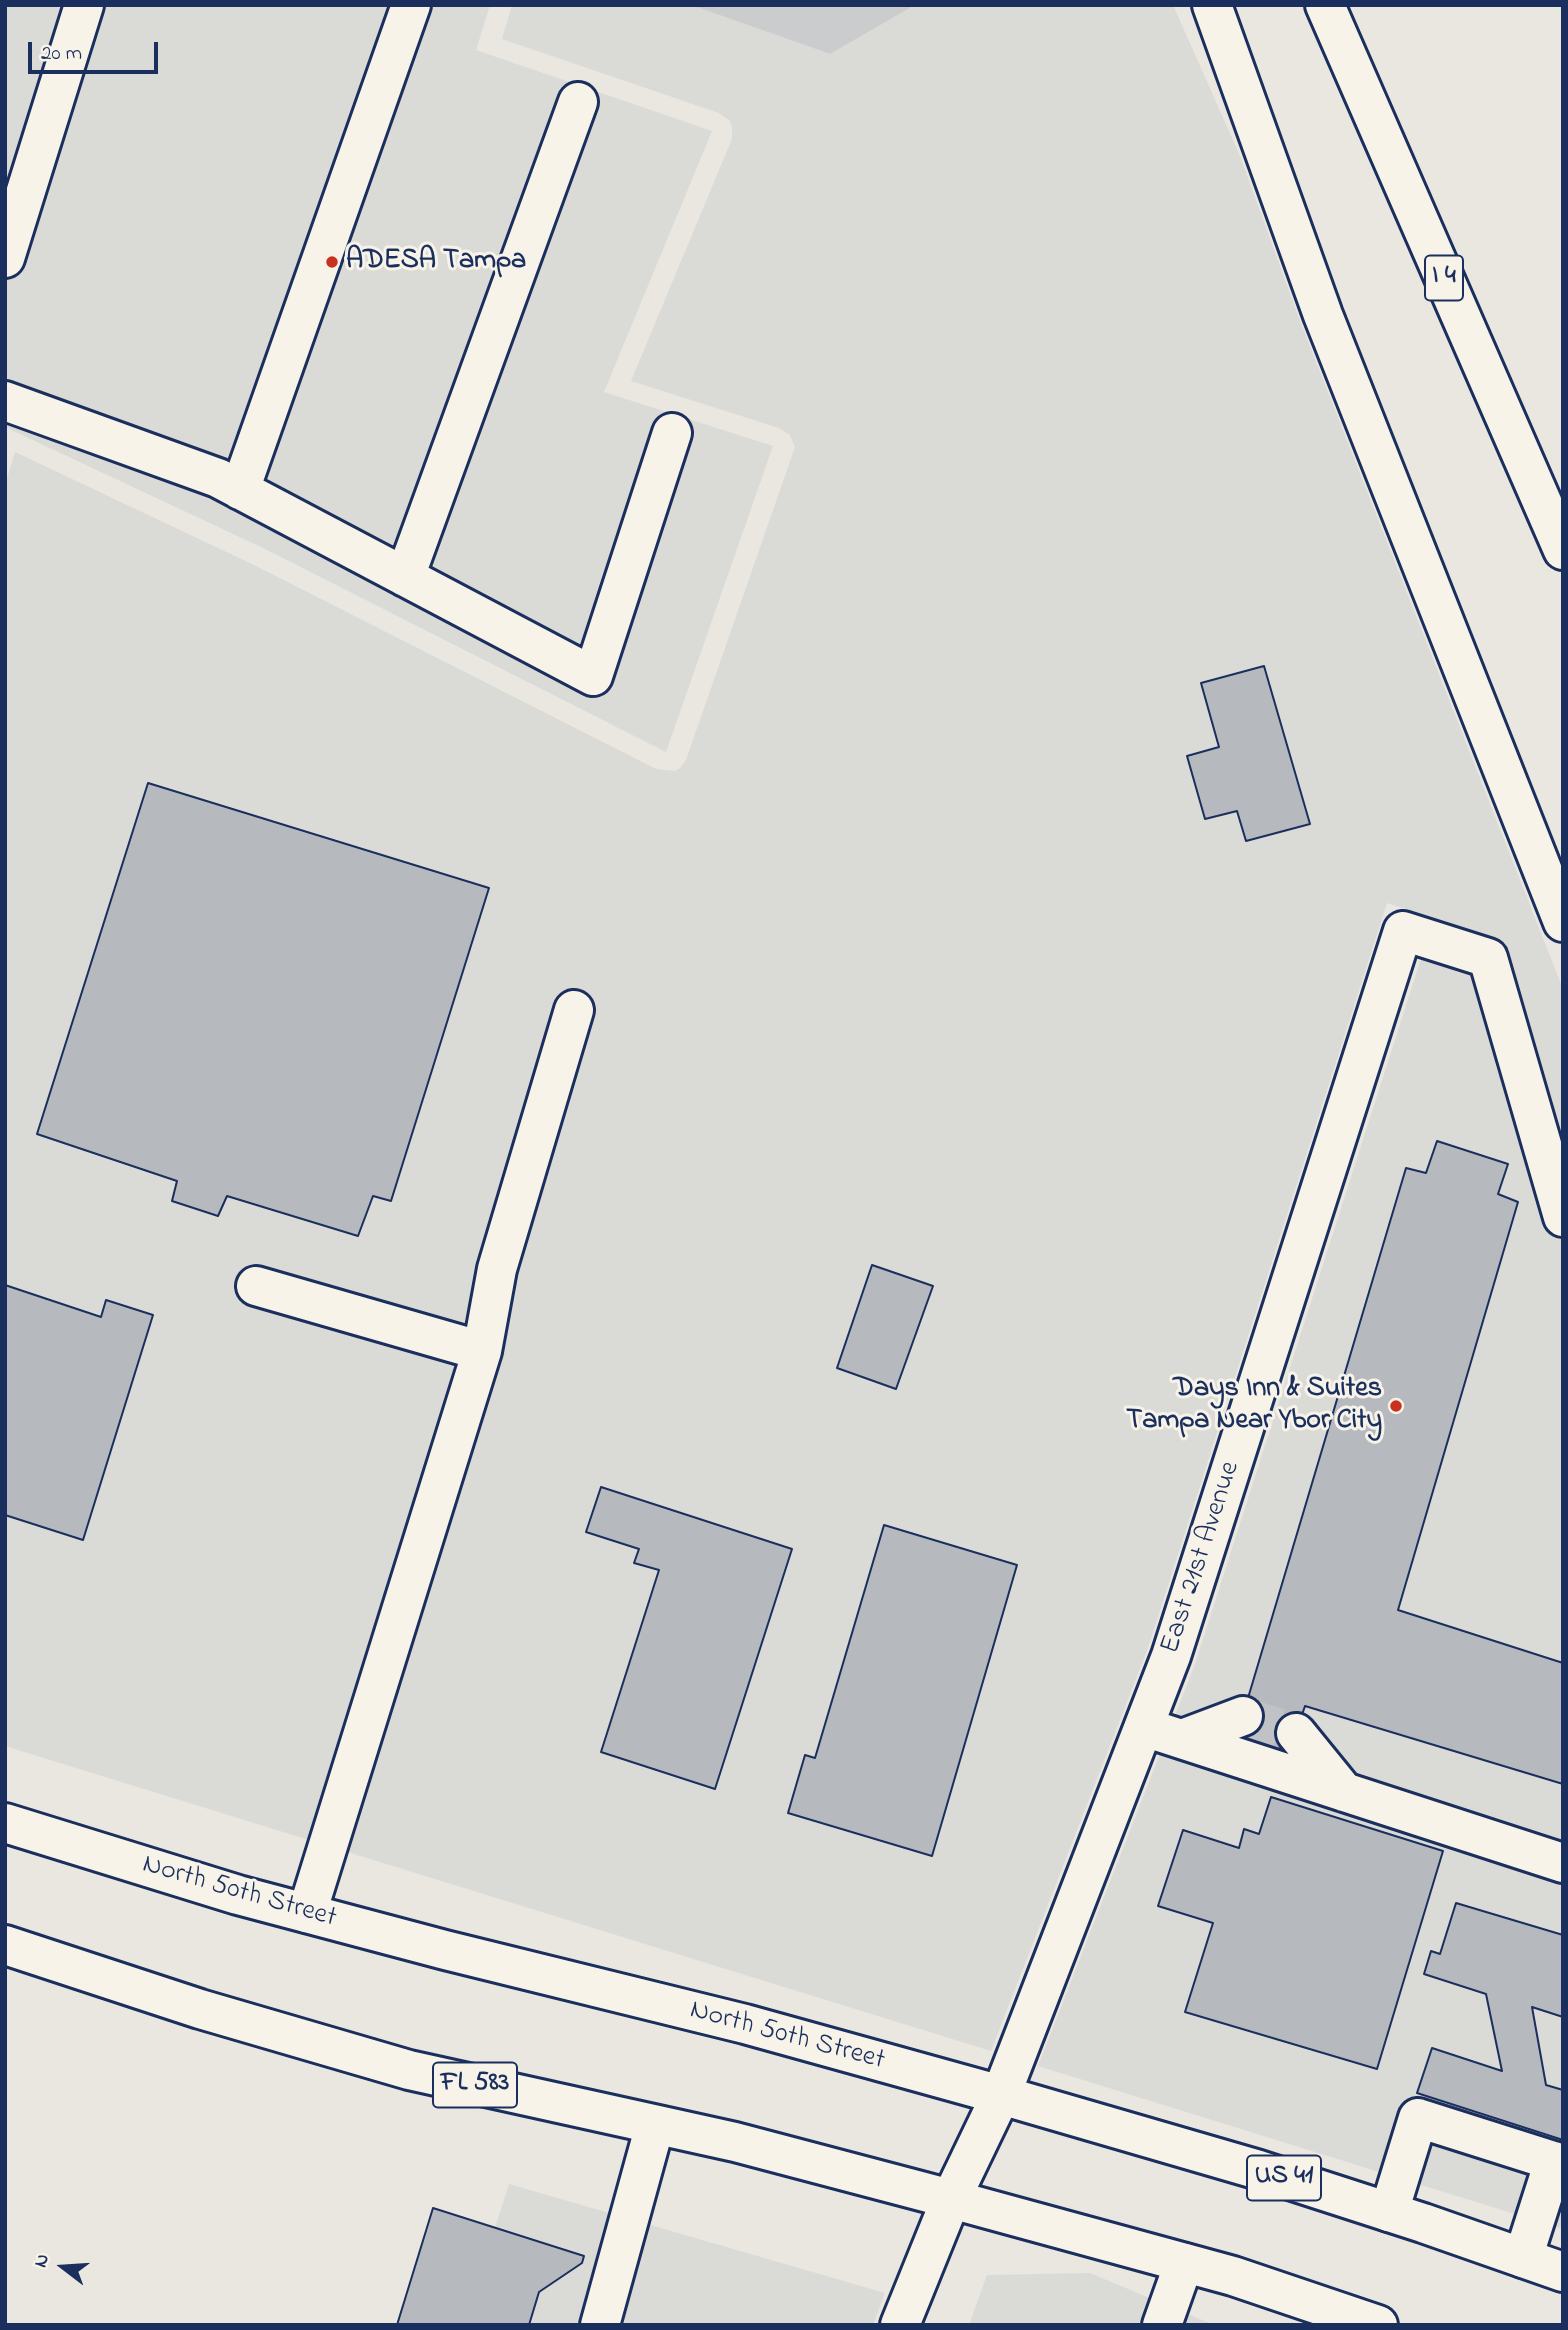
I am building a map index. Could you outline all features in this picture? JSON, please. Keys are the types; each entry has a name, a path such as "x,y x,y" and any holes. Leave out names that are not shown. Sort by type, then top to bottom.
{"main road":[{"path":"5,258 84,5"},
{"path":"240,490 411,5"},
{"path":"1212,5 1323,315 1563,922"},
{"name":"I 4","path":"1325,5 1563,550"},
{"path":"405,577 578,102"},
{"path":"5,401 218,478 593,676 672,433"},
{"name":"East 21st Avenue","path":"900,2325 951,2199 1001,2095 1171,1656 1403,931 1488,958 1563,1217"},
{"path":"307,1913 482,1351 497,1269 574,1010"},
{"path":"256,1286 482,1351"},
{"path":"1182,1740 1243,1716"},
{"path":"1144,1727 1563,1863"},
{"path":"1296,1733 1344,1792"},
{"name":"North 50th Street","path":"5,1823 238,1895 444,1950 745,2024 1001,2095 1259,2170 1563,2272"},
{"name":"FL 583","path":"5,1945 200,2009 409,2070 734,2142 951,2199"},
{"path":"1389,2212 1418,2118 1558,2163 1523,2259"},
{"path":"600,2325 655,2124"},
{"path":"951,2199 1233,2276 1333,2318 1378,2325"},
{"path":"1161,2325 1184,2263"}],"shaded area":[{"name":"ADESA Tampa","path":"5,5 490,5 476,50 712,131 604,392 773,446 666,752 263,548 5,427"},
{"path":"512,5 691,5 830,54 915,5 1173,5 1240,156 1300,321 1563,989 1563,2229 1038,2066 1195,1664 1434,918 1387,903 1148,1648 991,2051 5,1746 5,485 15,452 254,565 656,769 675,771 686,760 795,447 790,435 779,428 631,381 732,139 730,121 719,113 502,39"},
{"path":"691,5 915,5 830,54"},
{"path":"509,2184 885,2293 873,2325 464,2325"},
{"path":"1090,2273 1214,2325 969,2325 987,2275"}],"building":[{"path":"1264,666 1310,824 1246,841 1237,811 1205,819 1187,756 1219,747 1201,683"},
{"path":"148,783 489,888 391,1201 373,1196 358,1236 227,1196 218,1216 172,1201 177,1181 37,1134"},
{"name":"Days Inn & Suites Tampa Near Ybor City","path":"1437,1141 1508,1164 1498,1194 1518,1202 1398,1610 1563,1663 1563,1784 1305,1706 1286,1762 1234,1745 1406,1168 1426,1173"},
{"path":"872,1265 933,1286 896,1389 837,1368"},
{"path":"5,1285 101,1317 106,1300 153,1315 83,1540 5,1515"},
{"path":"601,1487 792,1549 715,1789 601,1752 659,1570 634,1563 639,1549 586,1532"},
{"path":"884,1525 1017,1565 932,1856 788,1813 805,1755 815,1758"},
{"path":"1271,1797 1443,1851 1377,2069 1185,2012 1213,1923 1158,1906 1183,1830 1239,1848 1244,1829 1259,1834"},
{"path":"1456,1903 1563,1935 1563,2017 1532,2007 1546,2085 1563,2090 1563,2140 1417,2093 1432,2048 1502,2071 1486,1994 1424,1974 1431,1951 1440,1954"},
{"path":"433,2208 584,2256 582,2263 539,2292 529,2325 397,2325"}],"tunnel":[{"path":"1243,1716 1296,1733"}],"place":[{"name":"ADESA Tampa","path":"332,262"},
{"name":"Days Inn & Suites Tampa Near Ybor City","path":"1396,1406"}]}
